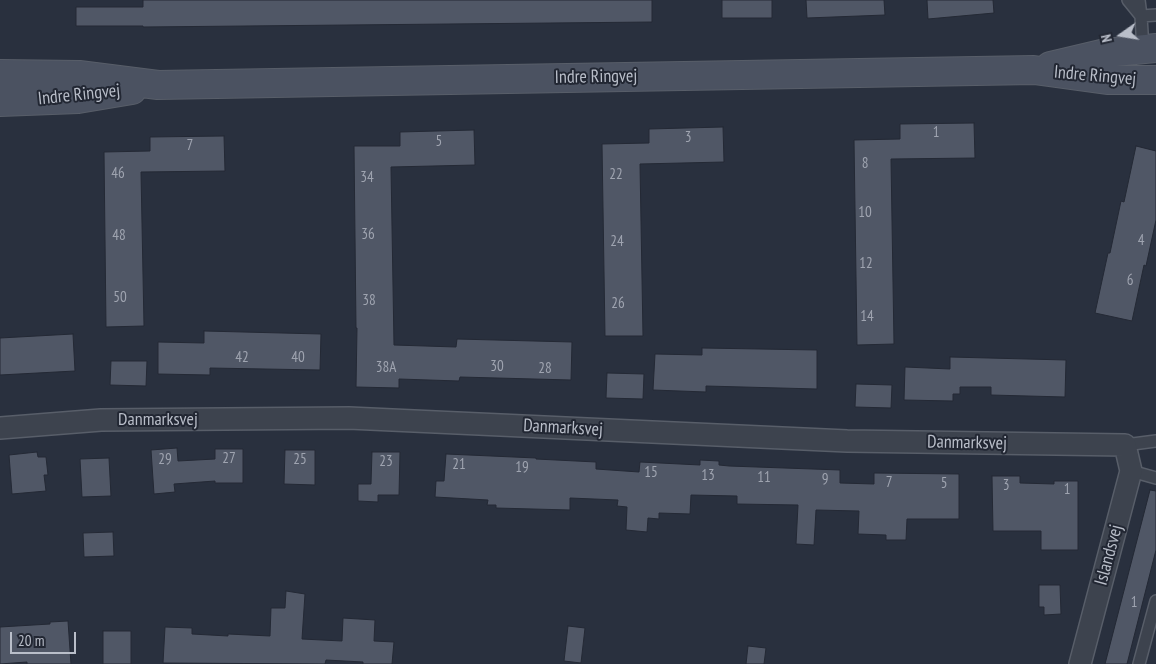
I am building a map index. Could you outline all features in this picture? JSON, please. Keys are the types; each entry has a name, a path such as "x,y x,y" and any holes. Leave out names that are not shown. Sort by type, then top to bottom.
{"main road":[{"name":"Indre Ringvej","path":"1034,70 1105,53 1149,49"},
{"name":"Indre Ringvej","path":"0,74 79,75 158,85 1034,70 1107,80 1156,80"},
{"name":"Indre Ringvej","path":"0,102 78,99 158,85"}],"street":[{"name":"Danmarksvej","path":"0,428 101,420 349,418 848,441 1126,445"},
{"name":"Islandsvej","path":"1080,664 1131,471 1126,445"}],"lane":[{"path":"1128,0 1140,16"},
{"path":"1139,0 1140,16 1149,49"},
{"path":"1140,16 1156,15"},
{"path":"1126,445 1156,441"},
{"path":"1131,471 1156,478"},
{"path":"1139,664 1156,600"}],"building":[{"path":"143,0 652,0 652,22 76,26 76,7 143,7"},
{"path":"722,0 772,0 772,18 722,18"},
{"path":"806,0 884,0 885,15 807,18"},
{"path":"927,0 993,0 994,13 928,19"},
{"path":"974,123 975,158 891,159 894,344 857,345 854,140 900,139 900,124"},
{"path":"723,127 724,162 640,164 643,336 605,336 602,144 649,143 649,129"},
{"path":"474,130 475,165 391,167 394,345 456,347 457,339 572,342 571,380 460,377 459,381 399,379 399,388 356,387 354,146 400,146 400,132"},
{"path":"224,136 225,171 141,172 144,326 106,327 104,152 150,151 150,137"},
{"path":"1136,146 1156,151 1156,220 1132,321 1095,313 1121,201 1124,202"},
{"path":"204,331 321,334 320,370 210,368 210,375 158,374 158,342 204,343"},
{"path":"73,334 75,371 0,375 0,338"},
{"path":"702,348 817,350 817,389 706,386 706,392 653,390 655,354 702,355"},
{"path":"950,357 1066,360 1065,397 991,395 991,387 960,387 960,394 953,394 953,401 904,400 905,367 950,369"},
{"path":"111,361 147,361 146,386 110,385"},
{"path":"607,373 644,374 643,399 606,398"},
{"path":"856,384 892,385 891,408 855,407"},
{"path":"177,448 178,461 215,459 215,449 243,449 243,483 215,483 215,481 174,484 175,492 154,494 151,450"},
{"path":"285,450 315,450 315,485 284,484"},
{"path":"37,452 38,457 46,457 48,475 44,475 46,491 12,494 9,455"},
{"path":"372,452 400,452 399,495 378,495 378,502 358,501 358,484 371,484"},
{"path":"446,454 596,462 596,469 639,472 640,462 700,465 700,460 719,461 719,465 729,466 840,470 840,483 874,484 874,473 959,474 959,519 907,519 906,540 886,540 886,535 858,534 859,511 816,510 814,545 796,544 798,505 737,504 737,496 691,495 690,514 659,513 659,519 648,518 647,532 626,530 627,507 617,506 618,500 570,498 570,510 496,508 496,505 487,505 488,500 435,497 436,481 444,481"},
{"path":"109,458 111,496 82,497 80,459"},
{"path":"992,476 1020,476 1020,483 1054,484 1054,481 1078,481 1078,550 1041,550 1041,531 993,531"},
{"path":"1150,490 1156,491 1156,550 1127,664 1105,664"},
{"path":"113,532 114,556 84,557 83,533"},
{"path":"1039,585 1060,585 1061,614 1044,615 1044,607 1039,607"},
{"path":"286,591 305,594 302,639 342,641 343,618 375,620 374,641 394,642 392,664 363,664 363,662 326,660 325,664 163,663 165,627 192,628 192,634 270,636 271,608 285,608"},
{"path":"68,621 71,664 27,664 27,662 0,664 0,627"},
{"path":"568,626 585,628 581,663 564,661"},
{"path":"103,631 131,631 131,664 103,664"},
{"path":"748,646 766,648 764,664 746,664"}]}
